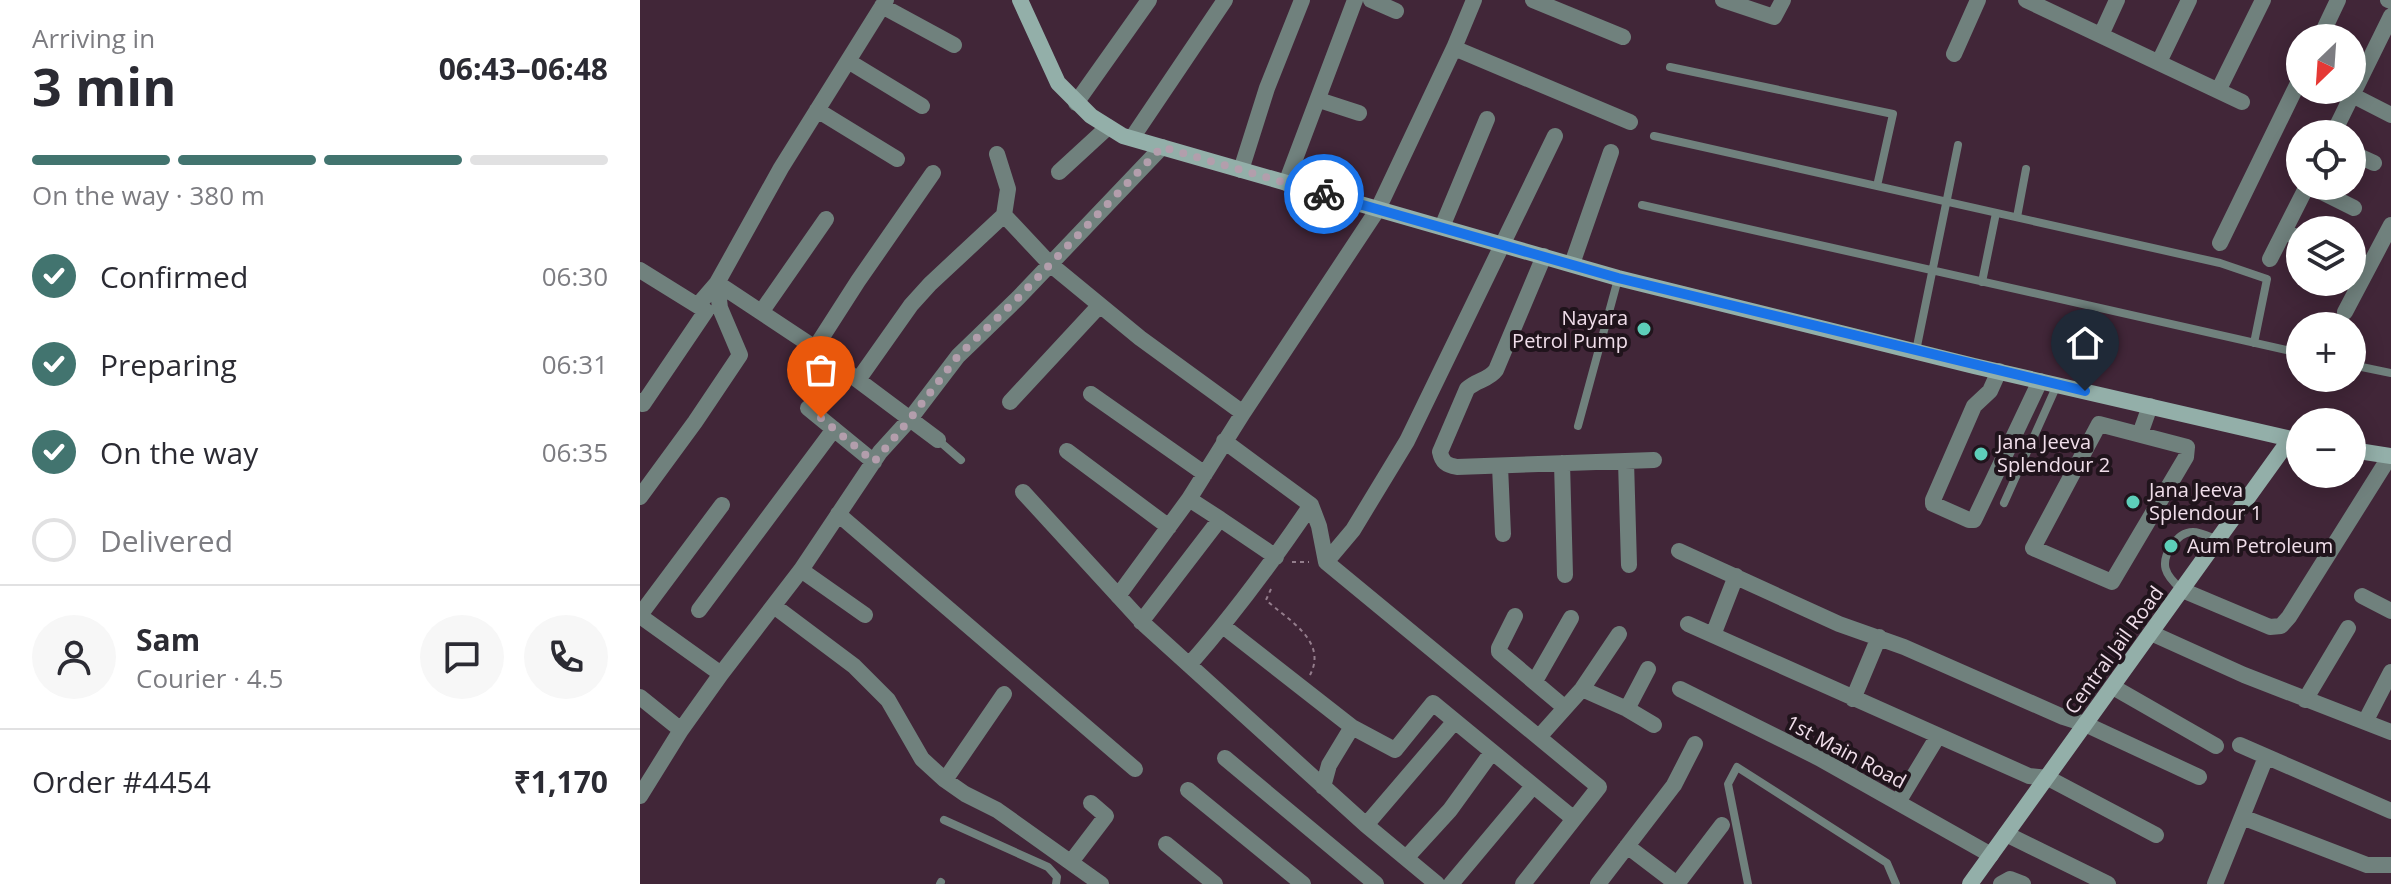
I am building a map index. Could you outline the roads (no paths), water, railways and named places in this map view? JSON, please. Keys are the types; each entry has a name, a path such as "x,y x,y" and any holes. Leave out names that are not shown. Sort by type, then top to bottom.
{"street":[{"path":"1020,0 1058,83 1091,116 1132,138 1618,278 2286,438"},
{"path":"1076,103 1149,0"},
{"path":"1132,138 1225,0"},
{"path":"1241,170 1267,88 1302,0"},
{"path":"1286,183 1355,0"},
{"path":"1371,0 1396,11"},
{"path":"1118,596 1189,499 1378,209 1474,0"},
{"path":"1533,0 1623,37"},
{"path":"1723,0 1774,17 1783,0"},
{"path":"1954,54 1978,0"},
{"path":"2101,35 2117,0"},
{"path":"2159,62 2189,0"},
{"path":"2219,89 2263,0"},
{"path":"2327,24 2338,0"},
{"path":"2036,2 2242,102"},
{"path":"698,305 717,283 781,168 884,3 954,45"},
{"path":"2366,67 2391,16"},
{"path":"1454,48 1630,122"},
{"path":"848,61 922,106"},
{"path":"1319,100 1359,113"},
{"path":"2366,102 2391,115"},
{"path":"2220,243 2288,104"},
{"path":"817,110 897,159"},
{"path":"1442,227 1487,119"},
{"path":"1059,172 1108,127"},
{"path":"1326,562 1353,530 1407,441 1555,136"},
{"path":"640,796 646,772 801,570 874,462 958,356 1162,147"},
{"path":"1572,264 1611,152"},
{"path":"858,380 920,294 1004,215 1008,189 997,154"},
{"path":"2366,159 2374,163"},
{"path":"815,348 933,173"},
{"path":"2338,200 2354,208"},
{"path":"1004,215 1050,264 1140,338 1243,413"},
{"path":"762,311 826,219"},
{"path":"2345,312 2391,225"},
{"path":"2270,259 2286,242"},
{"path":"1544,256 1496,370 1491,377 1467,389 1440,452 1441,460 1448,465 1500,466 1654,460"},
{"path":"640,270 706,311 643,404 640,401"},
{"path":"717,283 815,348 938,440"},
{"path":"640,497 740,355 720,308 717,283"},
{"path":"1010,402 1100,305"},
{"path":"1999,371 1990,391 1974,406 1933,500 1933,504 1969,520 1974,520 2040,381"},
{"path":"1091,394 1205,474"},
{"path":"2140,434 2150,406"},
{"path":"808,408 874,462"},
{"path":"2099,424 2140,434 2187,447 2187,453 2112,582 2033,548 2099,424"},
{"path":"699,610 834,429"},
{"path":"1224,441 1311,505 1326,562 1599,787 1523,884"},
{"path":"1067,451 1169,527"},
{"name":"Central Jail Road","path":"1970,884 2218,540 2286,452"},
{"path":"2182,590 2270,627 2281,626 2391,456 2366,452"},
{"path":"1626,461 1629,565"},
{"path":"1562,463 1565,575"},
{"path":"1500,466 1503,534"},
{"path":"1023,492 1141,622 1323,787 1437,884"},
{"path":"1189,499 1283,560"},
{"path":"721,674 640,615 722,505"},
{"path":"1189,665 1283,560 1311,505"},
{"path":"838,514 1135,769"},
{"path":"1141,622 1220,519"},
{"path":"1679,551 1839,624 1879,637 2085,724 2199,777"},
{"path":"801,570 865,615"},
{"path":"1713,635 1736,576"},
{"path":"2362,596 2391,611"},
{"path":"774,606 854,666 888,700 922,759 945,780 997,810 1101,884"},
{"path":"1515,616 1499,652 1564,707"},
{"path":"1535,681 1571,618"},
{"path":"1688,624 2029,776 2048,778 2156,835"},
{"path":"1223,626 1352,727 1395,750 1433,703 1574,819"},
{"path":"2305,700 2348,628"},
{"path":"2151,633 2305,700 2391,732"},
{"path":"1539,737 1582,689 1619,634"},
{"path":"1853,699 1879,637"},
{"path":"1627,709 1648,669"},
{"path":"2365,722 2391,672"},
{"path":"2113,687 2216,746"},
{"path":"1582,689 1654,725"},
{"name":"1st Main Road","path":"1680,689 1819,758 1991,855"},
{"path":"945,780 1004,694"},
{"path":"640,697 681,730"},
{"path":"1366,825 1455,721"},
{"path":"1323,787 1329,765 1352,727"},
{"path":"1898,802 1938,736"},
{"path":"1598,884 1674,785 1695,744"},
{"path":"2240,745 2391,811"},
{"path":"1407,857 1450,810 1492,752"},
{"path":"2215,884 2266,757"},
{"path":"1225,758 1376,884"},
{"path":"1451,884 1533,786"},
{"path":"1188,790 1303,884"},
{"path":"1071,862 1106,816 1091,803"},
{"path":"2242,817 2367,865 2391,865"},
{"path":"1627,846 1677,884 1722,825"},
{"path":"2006,834 2108,884"},
{"path":"1166,844 1215,884"},
{"path":"2001,884 2010,879 2023,884"}],"lane":[{"path":"1670,67 1893,114 1877,186"},
{"path":"1654,136 2220,263 2267,279 2254,343"},
{"path":"1916,351 1958,145"},
{"path":"2017,217 2026,169"},
{"path":"1642,205 2286,350"},
{"path":"1982,282 1996,213"},
{"path":"1578,426 1618,278"},
{"path":"2366,368 2391,373"},
{"path":"2004,503 2058,385"},
{"path":"938,440 961,460"},
{"path":"2182,590 2173,582 2164,563 2164,557 2179,536 2197,532 2218,540"},
{"path":"1748,884 1728,784 1737,767 1887,863 1896,884"},
{"path":"944,820 1048,867 1057,877 1056,884"}],"place":[{"name":"Nayara Petrol Pump","path":"1644,329"},
{"name":"Jana Jeeva Splendour 2","path":"1981,454"},
{"name":"Jana Jeeva Splendour 1","path":"2133,502"},
{"name":"Aum Petroleum","path":"2171,546"}]}
